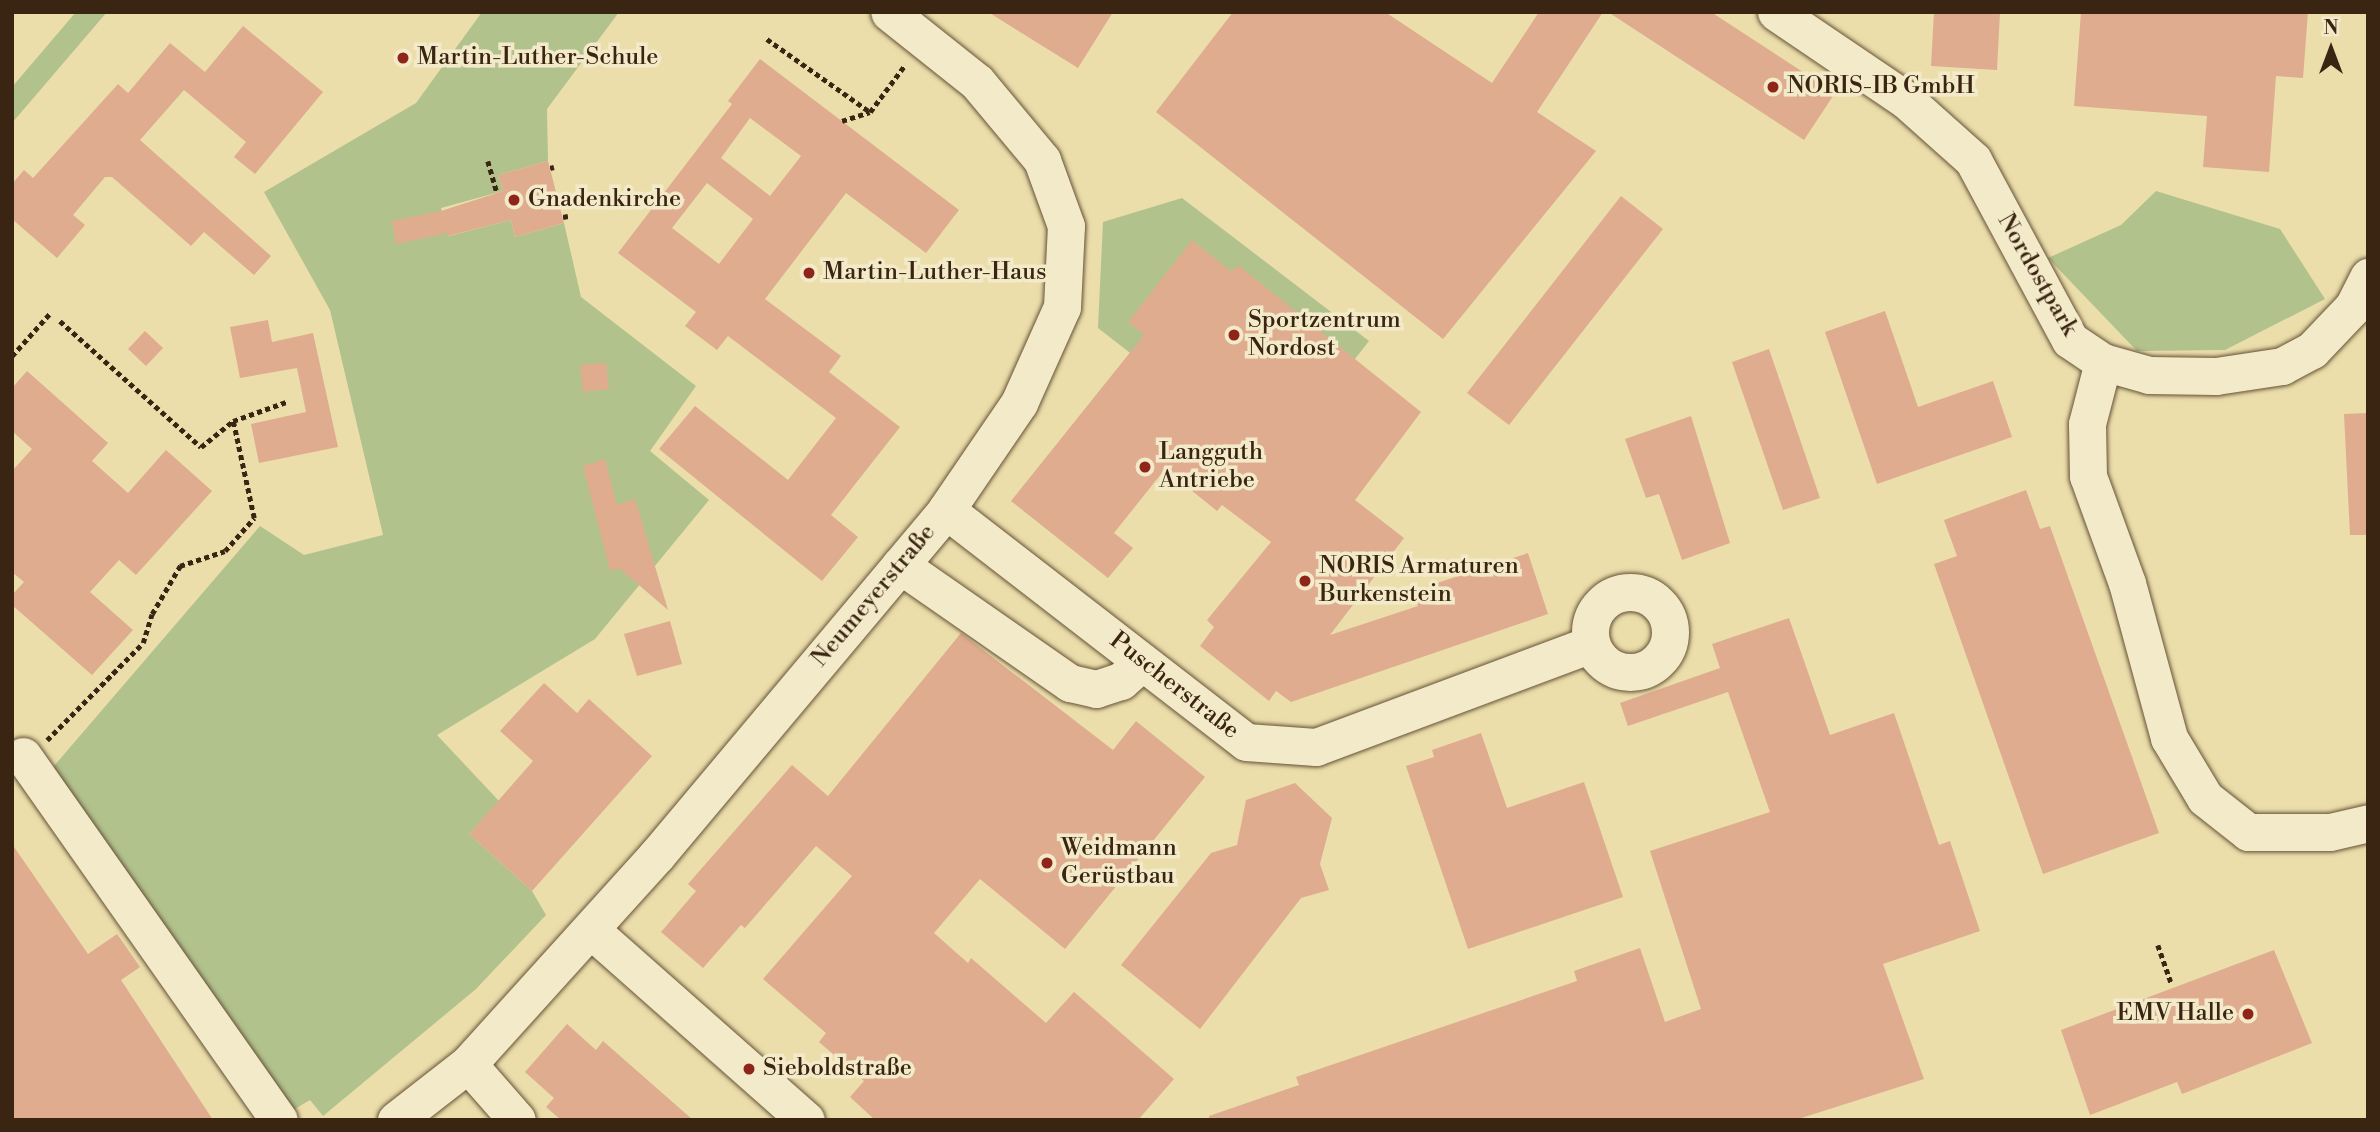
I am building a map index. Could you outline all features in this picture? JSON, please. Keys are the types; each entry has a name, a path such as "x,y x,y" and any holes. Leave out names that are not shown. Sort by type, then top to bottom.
{"street":[{"name":"Neumeyerstraße","path":"396,1120 468,1064 591,930 946,510 1019,403 1062,307 1066,226 1042,160 977,82 889,12"},
{"name":"Nordostpark","path":"1776,12 1906,100 1973,160 2070,340 2103,362 2149,375 2216,376 2281,366 2312,350 2353,307 2368,277"},
{"path":"2103,362 2087,424 2088,476 2127,583 2169,738 2205,798 2248,832 2330,832 2368,823"},
{"name":"Puscherstraße","path":"946,510 1246,742 1316,747 1591,644"},
{"path":"900,565 1070,683 1096,689 1121,681 1142,662"},
{"path":"23,756 279,1120"},
{"path":"591,930 806,1120"},
{"path":"468,1064 517,1120"}],"path":[{"path":"767,39 870,112"},
{"path":"842,121 870,112 905,65"},
{"path":"488,161 498,192"},
{"path":"12,356 51,312"},
{"path":"60,321 201,447 233,421 289,401"},
{"path":"23,756 44,743 143,643 152,614 180,566 225,551 254,518 233,421"},
{"path":"2158,946 2172,985"}],"green space":[{"path":"76,12 107,12 12,123 12,87"},
{"path":"482,12 619,12 547,109 548,161 498,175 503,191 441,208 449,236 511,220 515,237 564,223 581,297 696,386 650,451 709,500 595,639 437,735 499,801 469,834 532,891 546,915 476,989 323,1116 310,1100 288,1113 48,773 260,526 304,555 383,535 330,310 264,192 416,103"},
{"path":"2156,191 2280,229 2325,299 2225,350 2137,351 2048,258 2121,225"},
{"name":"Sportzentrum Nordost","path":"1182,198 1369,341 1273,464 1098,328 1103,222"}],"building":[{"path":"988,12 1113,12 1078,68"},
{"path":"1233,12 1385,12 1492,83 1539,12 1603,12 1537,112 1596,151 1443,339 1156,112"},
{"path":"1608,12 1711,12 1835,93 1804,140"},
{"path":"1934,12 2000,12 1997,70 1931,66"},
{"path":"2081,12 2308,12 2303,78 2276,76 2269,172 2203,167 2207,116 2074,106"},
{"path":"243,26 323,92 255,174 234,157 246,142 184,90 140,140 271,256 254,275 204,232 191,246 112,177 105,177 73,215 85,225 57,258 12,219 12,184 24,170 33,178 118,84 128,93 170,43 205,72"},
{"path":"760,59 959,210 926,253 846,193 765,299 841,356 829,372 900,427 831,515 858,537 822,581 659,449 695,406 788,480 836,418 728,336 717,350 685,326 696,312 618,253 732,104 728,101","holes":["750,118 801,156 770,196 721,158","707,183 753,219 719,264 672,228"]},
{"name":"Gnadenkirche","path":"548,161 564,223 515,237 511,220 448,236 447,233 396,244 392,221 441,211 503,191 498,175"},
{"path":"1621,196 1663,229 1509,425 1467,393"},
{"path":"1192,240 1232,272 1238,265 1421,412 1355,500 1404,538 1330,635 1418,606 1413,591 1528,553 1548,614 1291,702 1276,691 1269,701 1200,646 1214,627 1207,620 1271,542 1222,505 1217,511 1165,469 1114,533 1133,548 1108,578 1011,501 1144,335 1128,322"},
{"path":"1885,311 1918,407 1993,381 2012,437 1877,484 1825,332"},
{"path":"268,320 272,342 313,333 338,447 259,463 251,424 306,412 297,368 240,378 230,327"},
{"path":"145,331 163,348 146,366 128,349"},
{"path":"1769,349 1820,498 1783,510 1732,362"},
{"path":"606,363 609,389 583,392 580,365"},
{"path":"27,371 108,443 92,461 128,493 166,450 212,491 136,575 119,560 90,592 133,630 92,675 12,605 12,595 24,582 12,572 12,471 32,449 12,431 12,388"},
{"path":"2368,413 2368,535 2350,535 2344,414"},
{"path":"1691,416 1730,543 1682,560 1659,494 1646,498 1625,439"},
{"path":"605,459 617,505 635,499 668,610 619,568 610,571 583,466"},
{"path":"2026,490 2040,529 2050,526 2159,833 2043,874 1934,564 1957,556 1944,520"},
{"path":"1789,618 1830,735 1894,713 1939,845 1950,841 1980,931 1883,964 1924,1079 1795,1120 1209,1120 1209,1116 1299,1085 1296,1077 1577,981 1574,971 1640,948 1665,1022 1701,1009 1650,851 1770,812 1728,692 1628,726 1620,703 1720,668 1712,644"},
{"path":"670,621 682,664 637,676 624,634"},
{"path":"961,633 1113,750 1136,721 1205,777 1065,949 980,879 934,933 968,963 971,958 1046,1023 1074,992 1174,1079 1138,1120 875,1120 850,1097 864,1081 819,1042 826,1033 763,979 852,876 816,846 745,928 741,925 703,968 661,932 696,891 688,884 792,765 828,796"},
{"path":"544,683 577,713 589,699 652,756 532,891 469,834 533,761 500,731"},
{"path":"1481,733 1507,808 1584,782 1623,897 1468,949 1406,766 1434,757 1432,750"},
{"name":"Weidmann Gerüstbau","path":"1295,783 1332,818 1320,864 1329,890 1301,898 1200,1029 1121,965 1211,853 1237,845 1246,800"},
{"path":"12,844 88,954 117,934 140,967 121,980 213,1120 12,1120"},
{"path":"2274,950 2312,1043 2182,1094 2177,1082 2090,1115 2061,1030"},
{"path":"567,1024 596,1050 603,1041 693,1120 561,1120 546,1107 554,1098 525,1072"}],"place":[{"name":"Martin-Luther-Schule","path":"403,58"},
{"name":"NORIS-IB GmbH","path":"1773,87"},
{"name":"Gnadenkirche","path":"514,200"},
{"name":"Martin-Luther-Haus","path":"809,273"},
{"name":"Sportzentrum Nordost","path":"1234,335"},
{"name":"Langguth Antriebe","path":"1145,467"},
{"name":"NORIS Armaturen Burkenstein","path":"1305,581"},
{"name":"Weidmann Gerüstbau","path":"1047,863"},
{"name":"EMV Halle","path":"2248,1014"},
{"name":"Sieboldstraße","path":"749,1069"}]}
